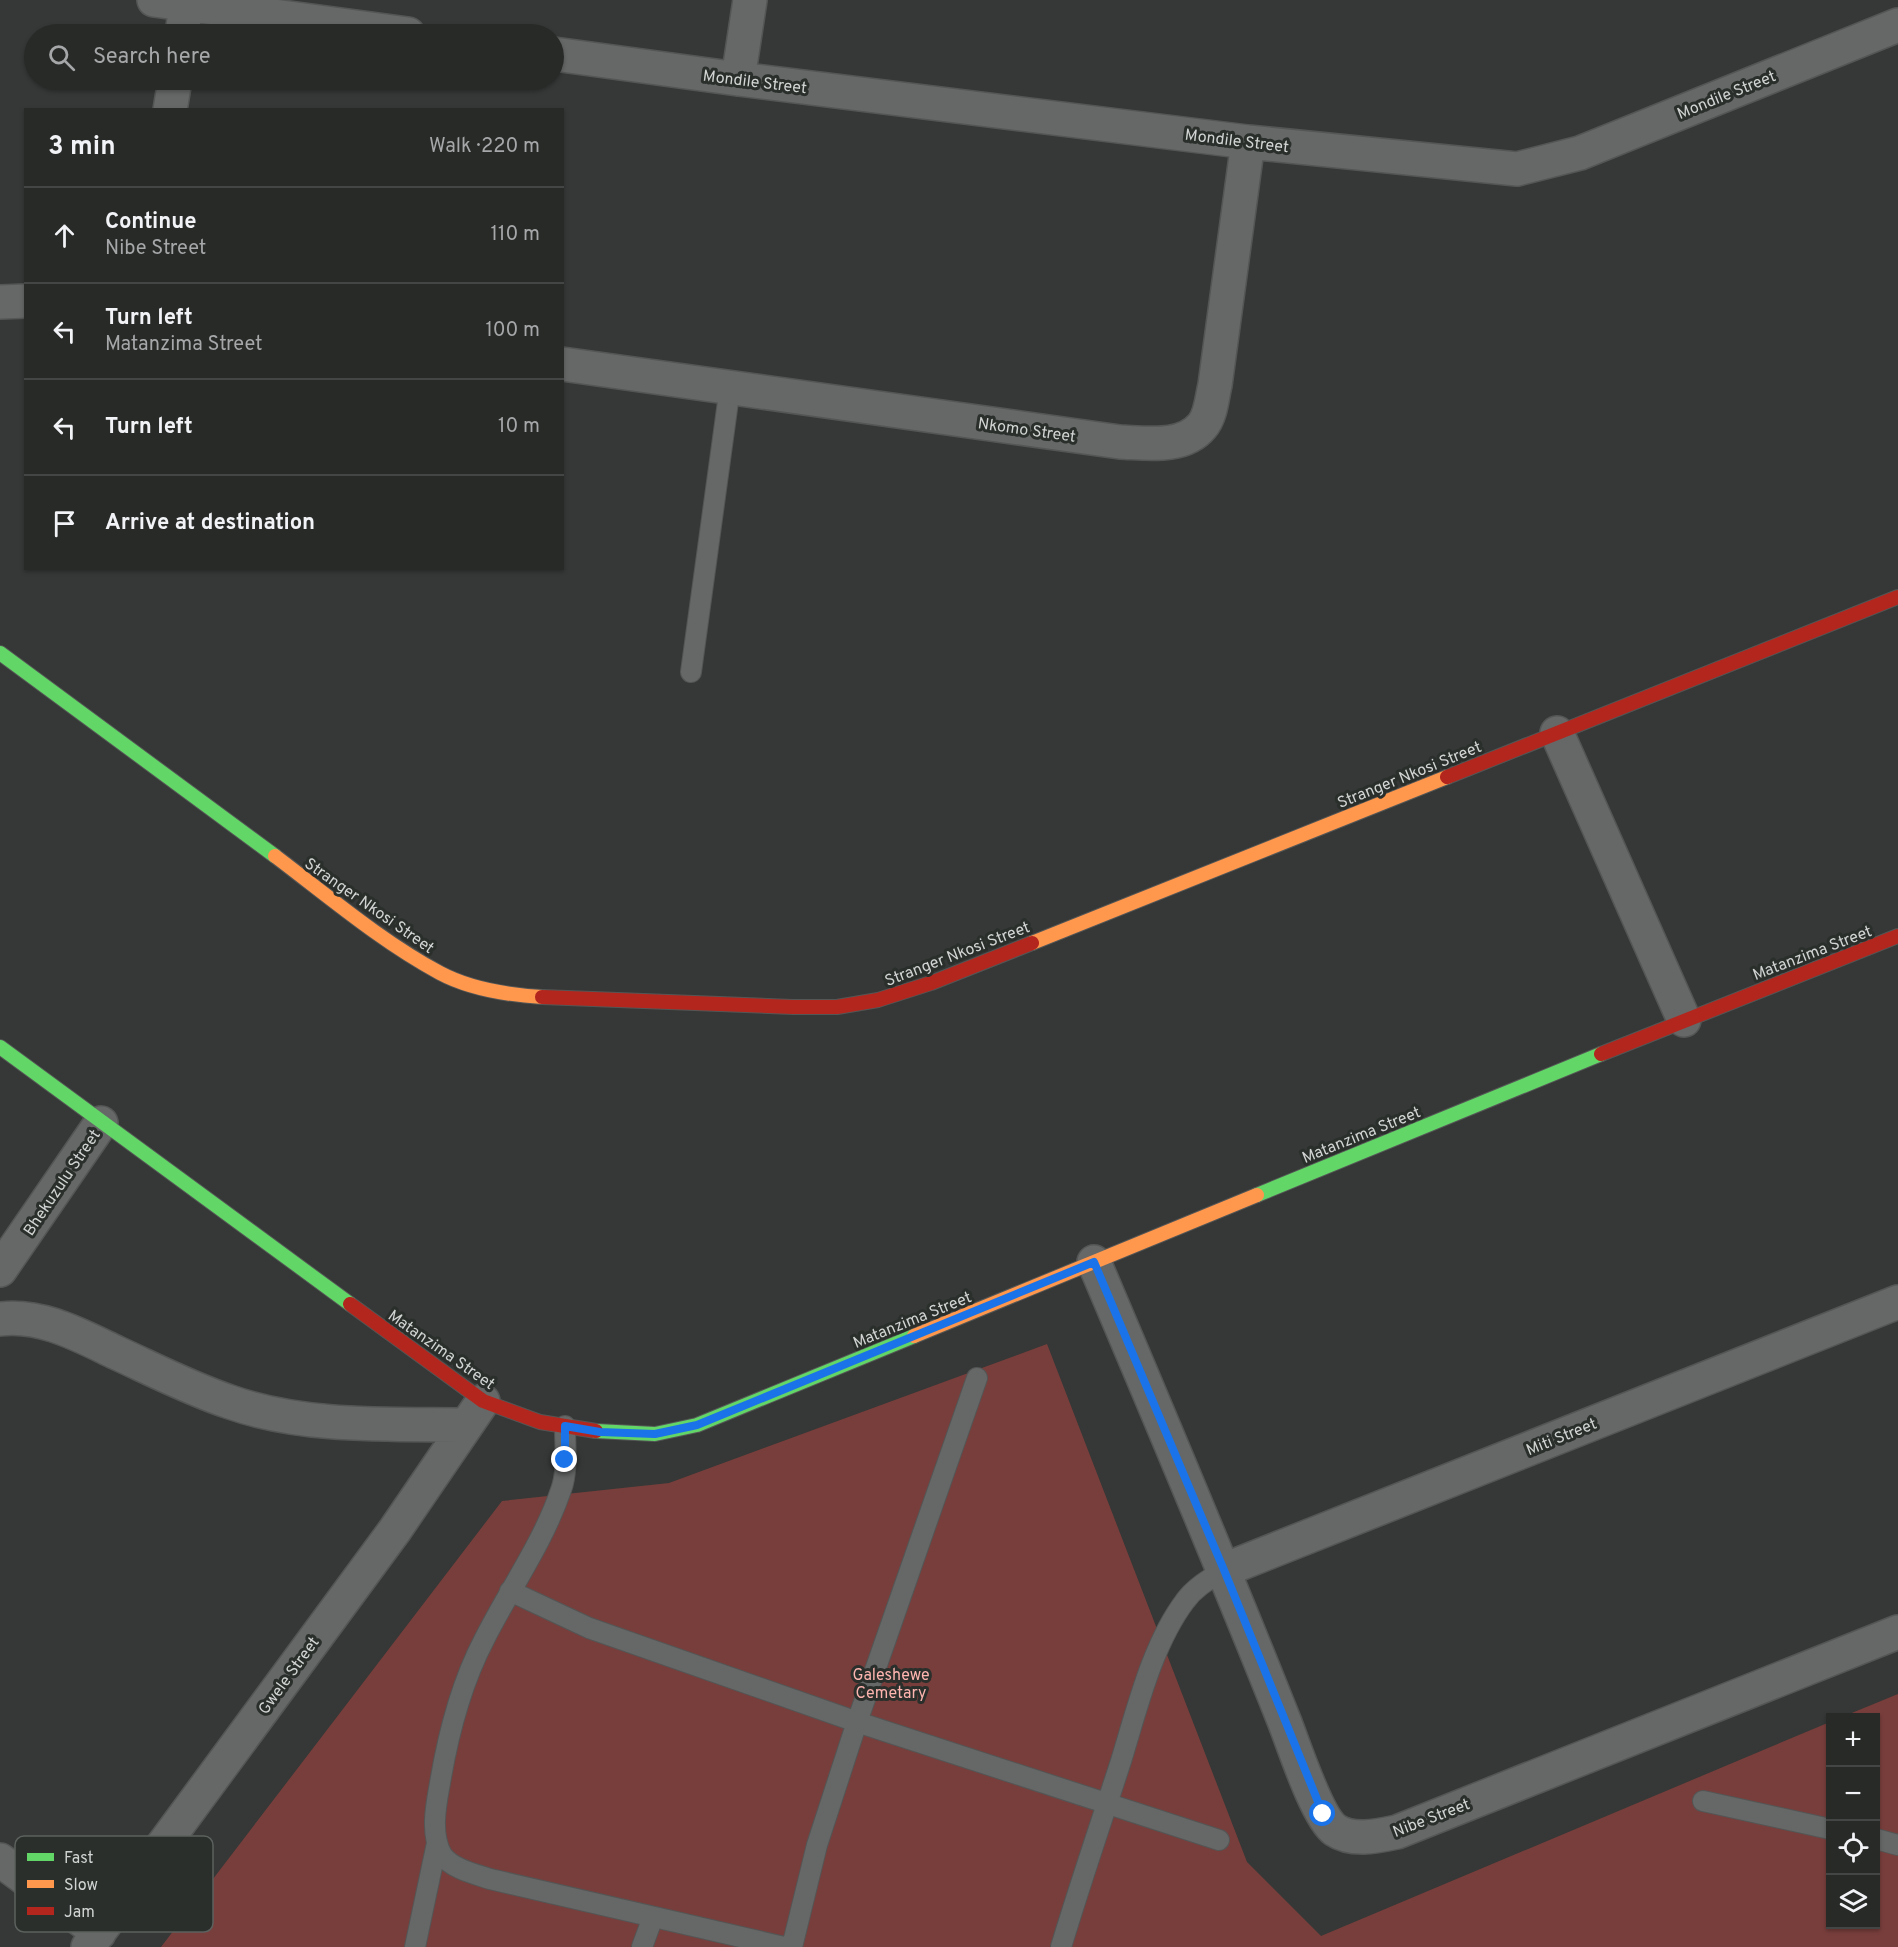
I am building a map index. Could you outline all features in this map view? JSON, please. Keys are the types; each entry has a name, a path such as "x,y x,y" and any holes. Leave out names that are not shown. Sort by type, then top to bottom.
{"street":[{"path":"154,0 184,20 248,24"},
{"path":"738,79 750,0"},
{"name":"Mondile Street","path":"564,55 1248,142 1517,169 1580,153 1898,25"},
{"path":"170,108 173,90"},
{"name":"Nkomo Street","path":"564,364 1120,442 1163,443 1185,439 1203,426 1209,412 1215,385 1248,142"},
{"path":"0,302 24,301"},
{"name":"Stranger Nkosi Street","path":"0,653 398,947 441,974 485,989 524,996 837,1007 879,1000 931,983 1898,597"},
{"path":"1557,733 1684,1020"},
{"name":"Matanzima Street","path":"0,1047 475,1413 600,1432 655,1434 697,1425 1684,1020 1898,936"},
{"name":"Bhekuzulu Street","path":"0,1270 101,1123"},
{"name":"Nibe Street","path":"1094,1262 1224,1570 1323,1814 1334,1829 1351,1836 1376,1837 1397,1832 1898,1632"},
{"name":"Miti Street","path":"1224,1570 1898,1302"},
{"path":"0,1318 34,1319 65,1329 181,1383 222,1399 277,1414 330,1422 475,1413"},
{"name":"Gwele Street","path":"170,1836 395,1530 475,1413"},
{"path":"0,1860 15,1873"}],"lane":[{"path":"692,672 730,387"},
{"path":"792,1947 817,1845 857,1722 977,1378"},
{"path":"415,1947 437,1843 436,1804 444,1760 463,1691 483,1642 549,1522 562,1487 565,1426"},
{"path":"1061,1947 1151,1669 1169,1627 1185,1600 1198,1587 1224,1570"},
{"path":"510,1591 589,1628 857,1722 1219,1840"},
{"path":"1703,1801 1826,1828"},
{"path":"1880,1840 1898,1845"},
{"path":"437,1843 444,1857 462,1869 481,1876 784,1947"},
{"path":"642,1947 654,1917"}],"green space":[{"name":"Galeshewe Cemetary","path":"1047,1344 1247,1862 1321,1936 1826,1724 1826,1929 1880,1929 1880,1713 1852,1713 1898,1694 1898,1947 161,1947 172,1932 213,1932 213,1879 502,1501 669,1483"}],"traffic: fast":[{"path":"0,653 275,856"},
{"path":"0,1047 350,1304"},
{"path":"1257,1195 1601,1054"},
{"path":"596,1431 655,1434 697,1425 914,1336"}],"traffic: slow":[{"path":"1032,943 1447,777"},
{"path":"275,856 376,933 440,973 452,979 490,990 542,997"},
{"path":"914,1336 1257,1195"}],"traffic: jam":[{"path":"1447,777 1898,597"},
{"path":"1601,1054 1898,936"},
{"path":"542,997 837,1007 878,1000 931,983 1032,943"},
{"path":"350,1304 483,1401 540,1422 596,1431"}],"route":[{"path":"565,1460 565,1426 600,1432 655,1434 697,1425 1094,1262 1224,1570 1323,1814"}]}
